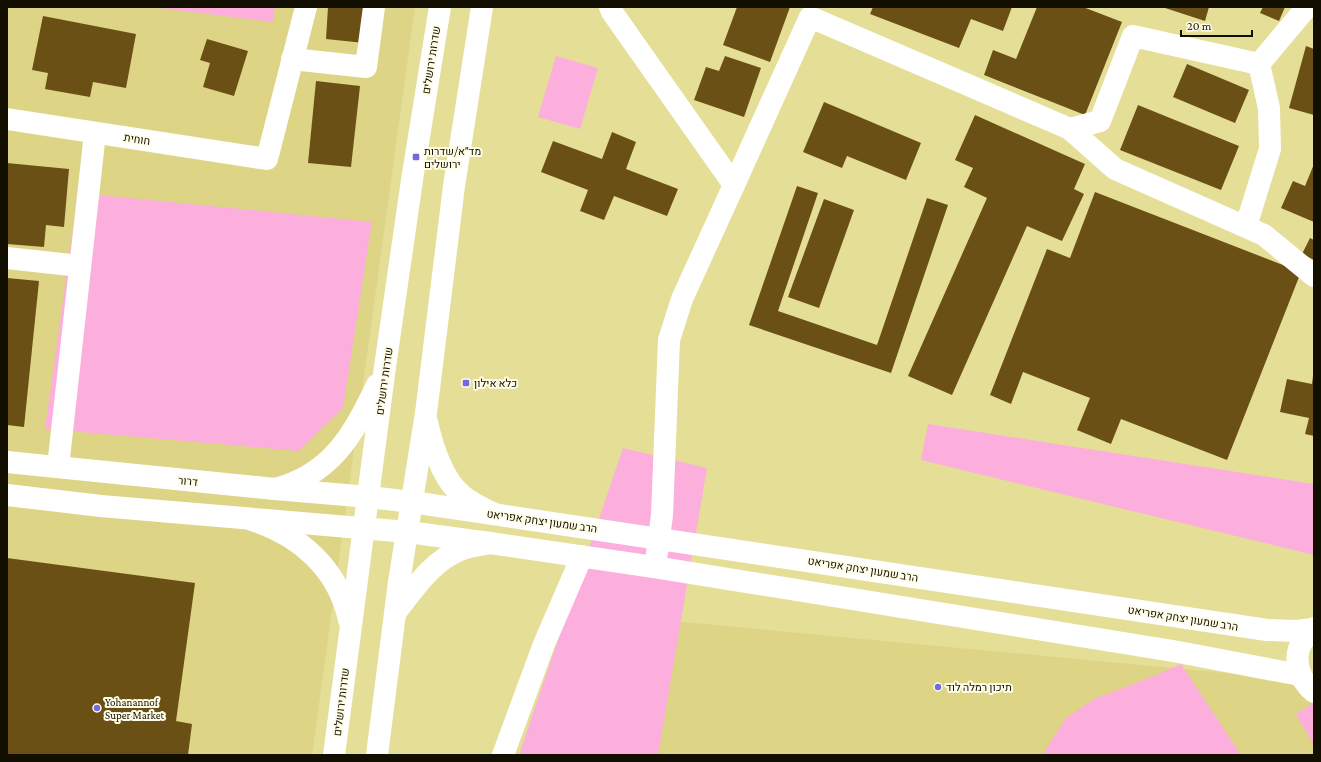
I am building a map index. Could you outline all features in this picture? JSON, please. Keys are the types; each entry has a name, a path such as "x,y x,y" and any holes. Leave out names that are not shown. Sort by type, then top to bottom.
{"street":[{"path":"306,7 292,59 366,68 374,7"},
{"name":"שדרות ירושלים","path":"334,755 385,367 412,180 440,7"},
{"path":"377,755 395,613 426,413 454,186 482,7"},
{"path":"610,7 612,12 734,185"},
{"path":"1260,64 1306,7"},
{"path":"654,567 662,515 668,340 682,298 810,17 1070,129 1115,169 1264,235 1314,276"},
{"path":"1070,129 1100,121 1133,36 1260,64"},
{"name":"חוחית","path":"7,119 267,159 292,59"},
{"path":"1246,226 1270,149 1269,108 1260,64"},
{"path":"58,467 95,133"},
{"path":"7,258 80,266"},
{"path":"274,489 284,487 308,476 322,468 333,457 363,414 385,367"},
{"path":"426,413 433,445 441,465 452,484 462,495 474,504 495,514"},
{"name":"דרור","path":"7,462 369,497"},
{"path":"7,495 101,506 252,520 408,532 490,543 654,567 1173,651 1300,675"},
{"name":"הרב שמעון יצחק אפריאט","path":"369,497 659,538 1267,630 1296,631 1314,628"},
{"path":"252,520 265,524 291,537 306,548 322,564 339,591 348,614 350,626"},
{"path":"395,613 422,578 445,558 461,549 490,543"},
{"path":"503,755 544,644 582,556"},
{"path":"1314,628 1304,638 1299,648 1297,661 1300,675 1307,686 1314,692"}],"shaded area":[{"path":"7,7 415,7 312,755 7,755"},
{"path":"152,7 275,7 273,22"},
{"path":"556,56 598,68 580,129 538,117"},
{"path":"78,193 372,222 343,408 299,451 45,429"},
{"path":"928,424 1314,484 1314,555 921,460"},
{"path":"623,448 707,468 658,755 519,755"},
{"name":"תיכון רמלה לוד","path":"598,614 1290,679 1303,695 1314,704 1314,755 561,755"},
{"path":"1181,664 1241,755 1043,755 1066,718 1094,699"},
{"path":"1314,704 1314,745 1296,714"}],"building":[{"path":"328,7 367,7 364,43 326,39"},
{"path":"737,7 790,7 770,62 723,45"},
{"path":"873,7 1012,7 1003,31 971,19 959,48 870,14"},
{"path":"1037,7 1083,7 1122,22 1085,115 984,75 993,50 1016,59"},
{"path":"1162,7 1209,7 1205,21"},
{"path":"1263,7 1285,7 1279,21 1260,13"},
{"path":"43,16 136,34 126,88 93,82 90,97 45,89 48,73 32,70"},
{"path":"207,39 248,51 234,96 203,87 210,63 200,60"},
{"path":"1306,46 1314,49 1314,115 1289,108"},
{"path":"725,56 761,68 744,117 694,100 706,67 719,71"},
{"path":"1187,64 1249,90 1235,123 1173,97"},
{"path":"316,81 360,86 351,167 308,163"},
{"path":"824,102 921,143 906,180 847,156 842,168 803,152"},
{"path":"1138,105 1239,146 1221,190 1120,150"},
{"path":"975,115 1085,164 1074,189 1084,194 1062,241 1027,226 952,395 908,376 987,198 964,187 973,168 955,160"},
{"path":"612,132 636,142 626,169 678,189 667,216 614,196 604,220 580,211 588,190 541,172 553,141 602,159"},
{"path":"7,163 69,169 64,227 46,225 44,247 7,244"},
{"path":"1314,164 1314,222 1281,208 1293,181 1305,186"},
{"path":"797,186 818,193 778,311 877,345 927,198 948,205 891,373 749,325"},
{"path":"1095,192 1301,272 1227,460 1121,419 1111,444 1077,430 1090,398 1023,372 1011,404 990,395 1047,249 1070,258"},
{"path":"824,199 854,210 819,308 788,297"},
{"path":"1310,238 1314,240 1314,260 1302,254"},
{"path":"7,278 39,281 24,427 7,425"},
{"path":"1313,376 1314,436 1305,434 1309,418 1280,412 1287,379 1312,384"},
{"path":"7,558 195,583 176,721 192,724 188,755 7,755"}],"place":[{"name":"מד״א/שדרות ירושלים","path":"416,157"},
{"name":"כלא אילון","path":"466,383"},
{"name":"תיכון רמלה לוד","path":"938,687"},
{"name":"Yohanannof Super Market","path":"97,708"}]}
